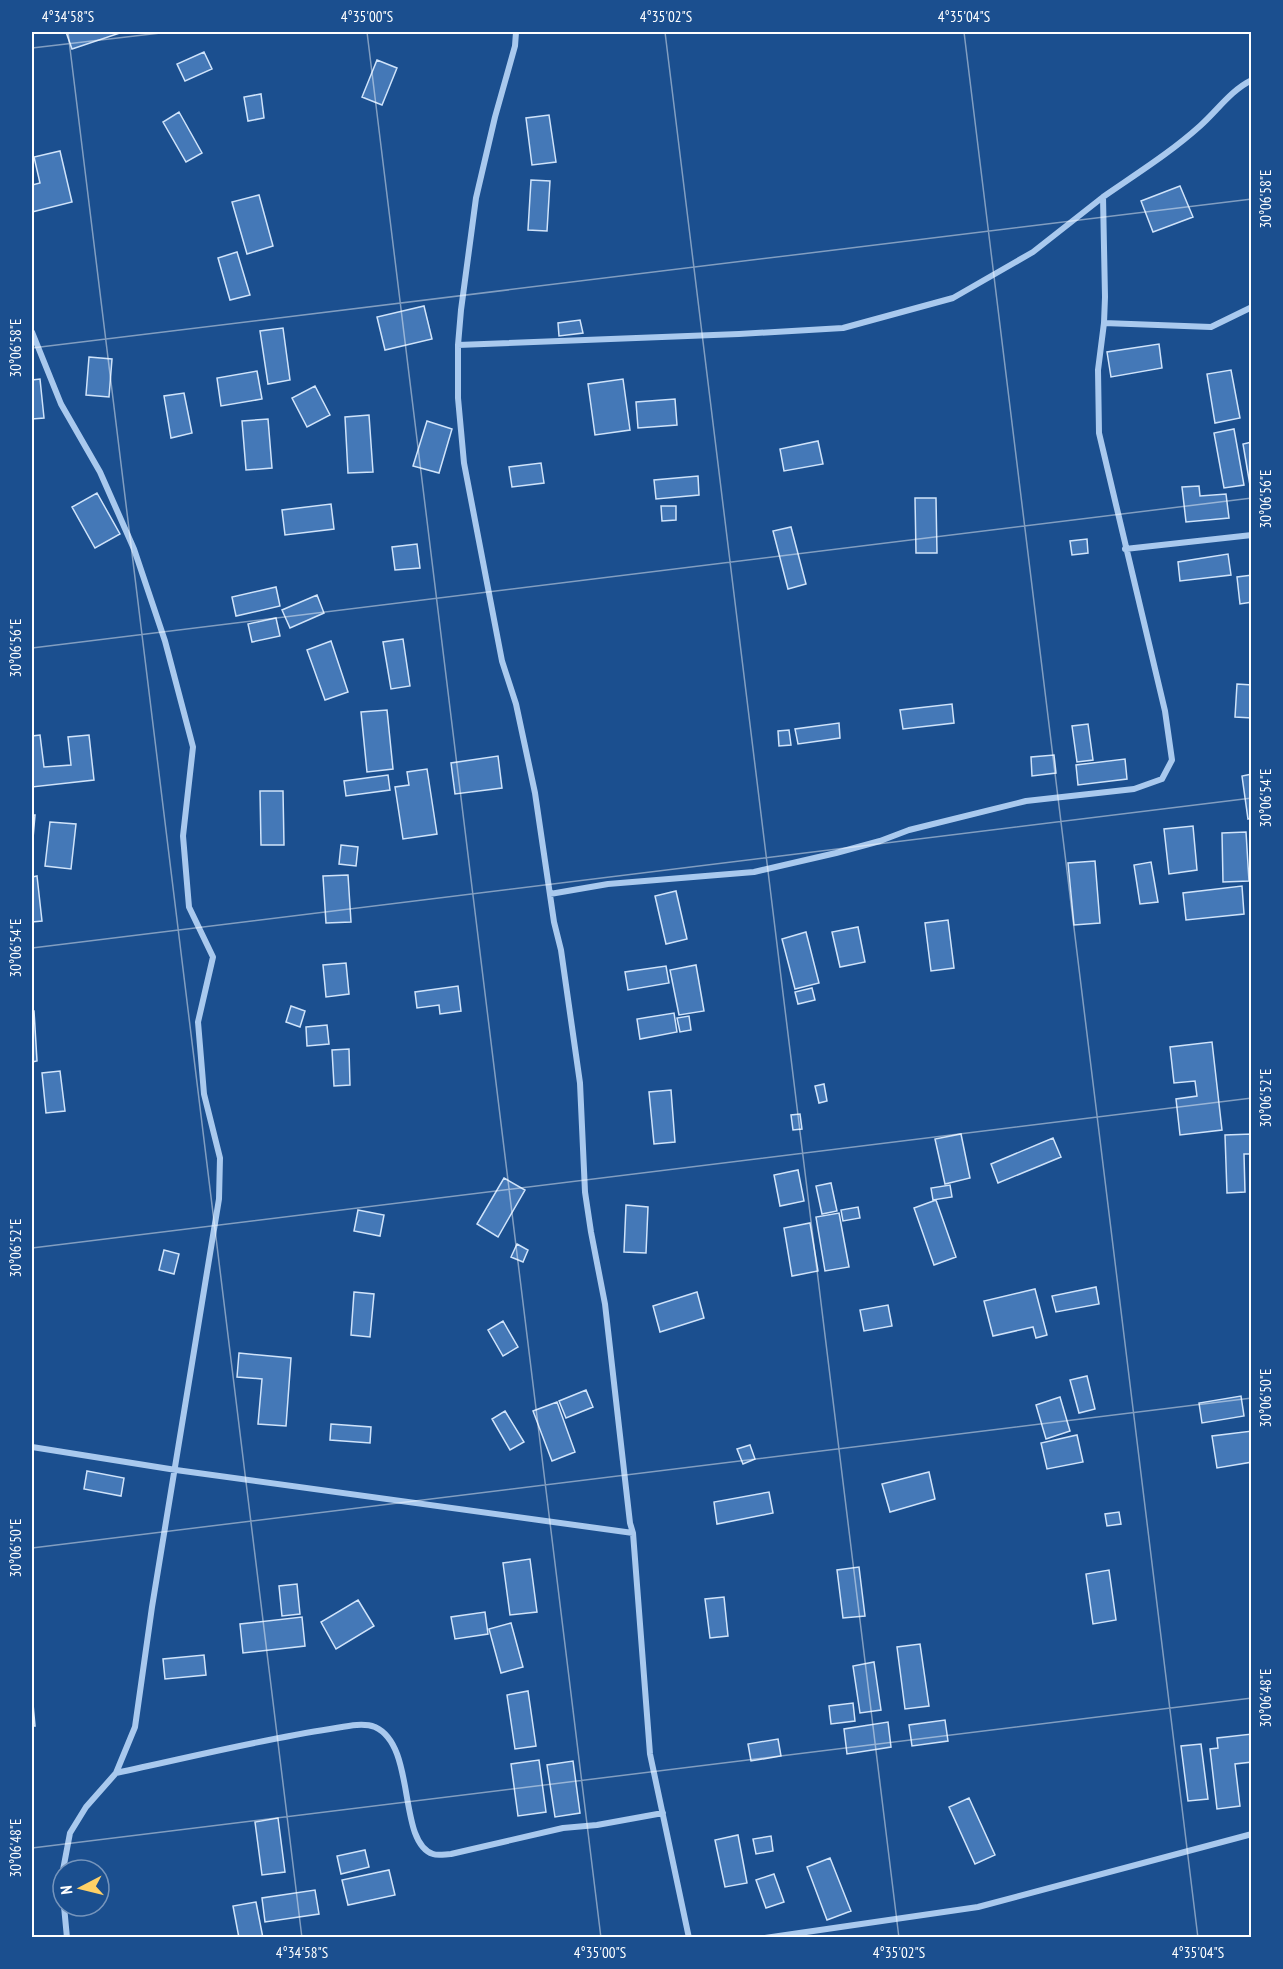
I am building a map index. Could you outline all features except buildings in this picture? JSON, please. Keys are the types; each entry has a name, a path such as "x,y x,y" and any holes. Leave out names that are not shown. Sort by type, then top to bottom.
{"street":[{"path":"516,32 515,46 476,198 458,345 458,398 464,463 502,661 516,704 535,793 575,1041 580,1083 585,1192 605,1304 633,1533 650,1754 689,1938"},
{"path":"458,345 739,334 843,327 953,298 1033,252 1103,197 1168,152 1200,126 1243,84 1251,80"},
{"path":"550,894 608,884 754,872 836,853 909,830 1026,801 1134,789 1162,779 1172,759 1165,711 1099,433 1098,370 1105,297 1103,197"},
{"path":"1104,323 1210,327 1251,307"},
{"path":"32,332 61,404 100,472 134,549 165,641 193,747 183,836 189,907 213,957 198,1022 204,1094 220,1158 219,1189 135,1727 116,1773 86,1807 70,1833 65,1858"},
{"path":"1125,549 1251,535"},
{"path":"32,1447 176,1470 633,1533"},
{"path":"116,1773 306,1733 356,1725 373,1726 386,1734 394,1745 409,1800 412,1827 421,1846 433,1854 451,1854 563,1828 597,1825 663,1813"},
{"path":"765,1938 978,1907 1251,1834"},
{"path":"65,1918 67,1938"}]}
